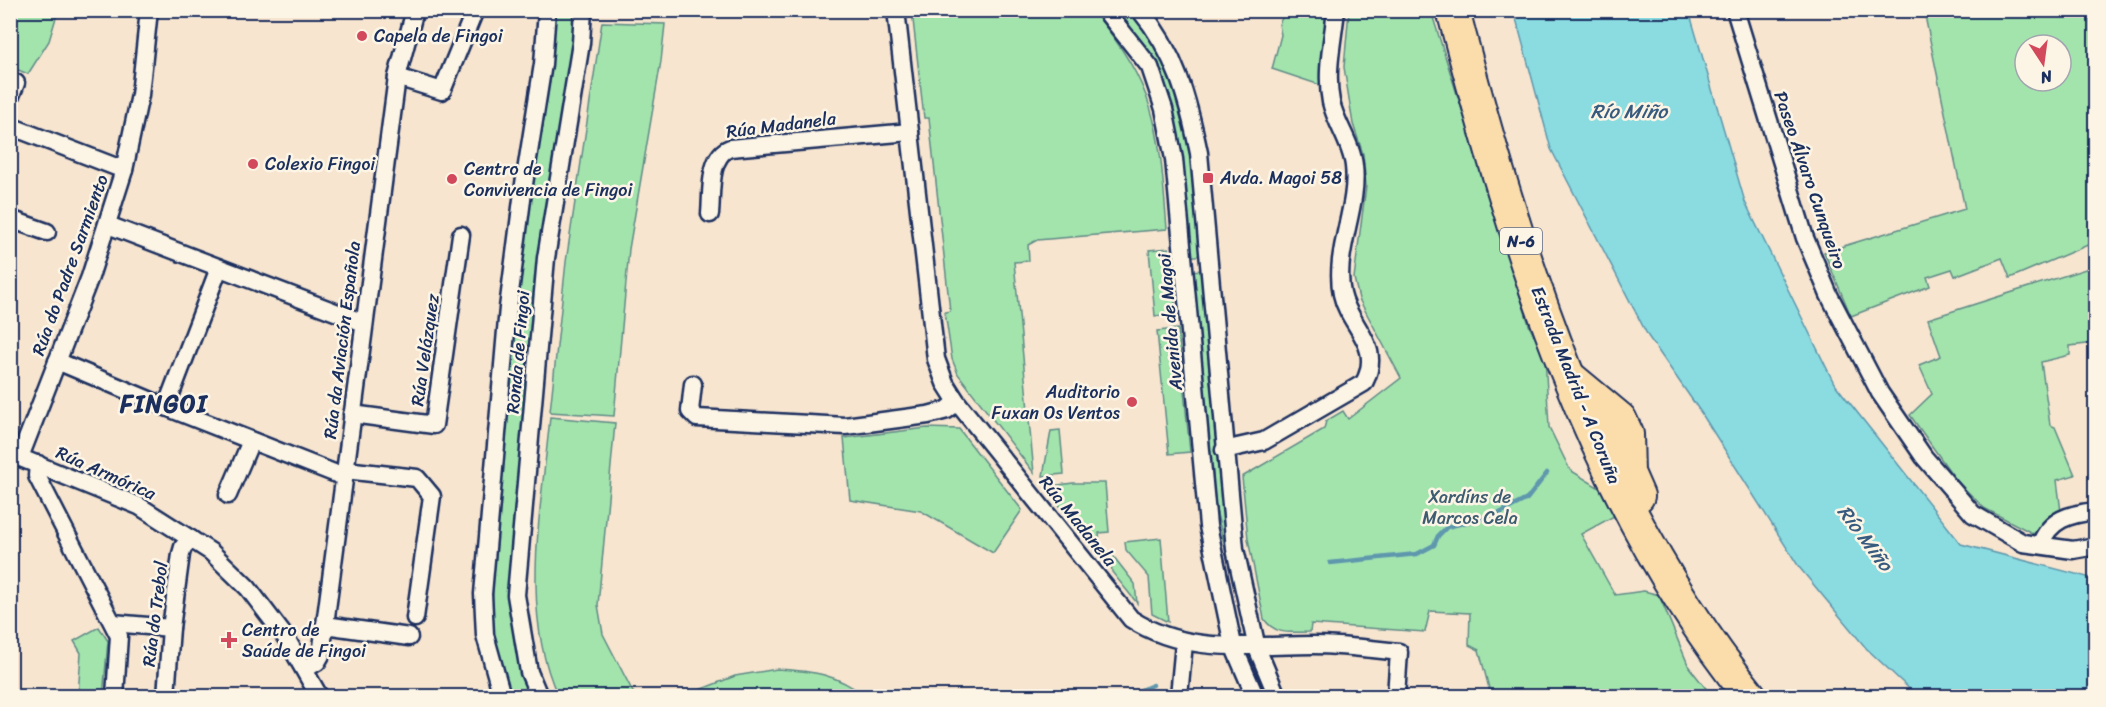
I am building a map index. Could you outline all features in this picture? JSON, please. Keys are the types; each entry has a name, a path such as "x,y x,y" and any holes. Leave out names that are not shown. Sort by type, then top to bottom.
{"highway":[{"path":"1442,10 1460,68 1496,162"},
{"name":"Estrada Madrid - A Coruña","path":"1453,10 1496,162 1546,320 1569,375 1620,419 1627,434 1628,473 1644,513 1648,541 1671,582"},
{"path":"1458,10 1463,48"},
{"path":"1671,582 1680,627 1699,666 1723,696"},
{"path":"1671,582 1720,660 1750,696"}],"street":[{"name":"Rúa do Padre Sarmiento","path":"15,456 57,361 108,225 124,171 140,95 149,10"},
{"name":"Rúa da Aviación Española","path":"305,669 317,662 321,655 397,76 415,10"},
{"path":"397,76 442,91 475,10"},
{"name":"Ronda de Fingoi","path":"502,696 485,635 483,594 508,308 543,64 547,10"},
{"name":"Ronda de Fingoi","path":"539,696 529,672 516,595 546,258 579,55 583,10"},
{"name":"Rúa Madanela","path":"896,10 936,359 945,383 957,402 1131,619 1151,632 1184,643 1233,645"},
{"name":"Avenida de Magoi","path":"1105,10 1150,67 1164,109 1174,159 1208,526 1233,645 1256,696"},
{"path":"1140,10 1157,31 1172,56 1190,107 1199,153 1224,450 1239,573 1257,648 1277,696"},
{"path":"1224,450 1264,441 1364,383 1372,369 1368,348 1342,295 1342,264 1355,168 1331,100 1330,52 1336,10"},
{"name":"Paseo Álvaro Cunqueiro","path":"1735,10 1804,238 1829,295 1880,393 1924,458 1973,514 2023,543 2073,550 2096,546"},
{"path":"10,126 124,171"},
{"name":"Rúa Madanela","path":"710,214 715,166 717,156 722,150 730,147 910,132"},
{"path":"10,219 47,232"},
{"path":"108,225 364,324"},
{"name":"Rúa Velázquez","path":"352,414 434,425 461,235"},
{"path":"166,407 219,268"},
{"path":"57,361 251,441 344,473 417,478 432,496 415,618"},
{"path":"693,384 690,411 697,418 729,421 846,426 928,415 947,410 957,402"},
{"path":"228,495 251,441"},
{"name":"Rúa Armórica","path":"15,456 140,506 211,552 248,588 286,638 320,696"},
{"path":"38,464 37,476 119,636 115,696"},
{"path":"2040,545 2045,531 2060,519 2096,512"},
{"name":"Rúa do Trebol","path":"166,696 171,628 183,547 191,539"},
{"path":"113,623 171,628"},
{"path":"325,625 409,637"},
{"path":"1179,696 1184,643"},
{"path":"1233,645 1257,648 1315,645 1399,652 1396,696"}],"green space":[{"path":"10,11 58,11 49,41 28,74 11,67"},
{"path":"555,11 572,11 574,42 511,581 516,640 531,696 510,696 494,641 492,612 494,559 517,287 554,45"},
{"path":"912,11 1093,11 1115,39 1131,65 1152,113 1161,164 1167,229 1037,240 1028,245 1029,261 1014,262 1034,473 958,374 952,359 945,312 950,311 929,118 924,118"},
{"path":"1116,11 1132,11 1164,61 1177,88 1190,134 1201,255 1190,257 1141,43"},
{"path":"1281,11 1326,11 1320,85 1272,69 1281,35 1279,24 1283,16"},
{"name":"Xardíns de Marcos Cela","path":"1349,11 1431,11 1530,328 1545,356 1549,427 1570,470 1606,492 1616,515 1581,534 1615,595 1644,591 1659,595 1689,667 1712,696 1491,696 1479,650 1469,645 1470,613 1430,611 1425,632 1311,624 1310,632 1290,632 1279,631 1264,619 1248,539 1242,477 1324,429 1326,421 1343,411 1348,419 1401,378 1359,299 1354,278 1366,186 1363,154 1353,124 1344,67"},
{"path":"1924,11 2095,11 2095,242 2010,278 2002,258 1955,276 1952,269 1927,277 1930,286 1851,316 1824,252 1965,209"},
{"path":"602,22 665,24 661,61 629,249 614,416 550,412 566,262"},
{"path":"1169,248 1176,313 1155,316 1149,250"},
{"path":"2095,266 2095,293 2090,295 2089,307 2095,308 2095,343 2070,346 2070,355 2041,362 2050,425 2055,427 2075,475 2057,480 2061,512 2034,534 1984,508 1956,480 1910,415 1932,394 1919,365 1941,356 1928,319"},
{"path":"1202,270 1241,614 1216,510 1191,271"},
{"path":"1178,329 1190,452 1169,454 1157,331"},
{"path":"550,417 615,423 598,605 603,634 635,696 558,696 546,664 539,629 536,558"},
{"path":"927,428 959,429 1022,510 993,553 921,511 850,500 844,438"},
{"path":"1060,430 1064,474 1043,476 1051,431"},
{"path":"1073,483 1105,483 1109,532 1099,533 1101,558 1052,496 1052,486"},
{"path":"1161,538 1168,622 1152,614 1149,577 1126,550 1125,542"},
{"path":"1110,552 1135,584 1137,603 1112,572"},
{"path":"99,627 108,641 103,696 78,696 81,653 74,641"},
{"path":"777,669 802,671 834,678 865,696 684,696 735,676"}],"water":[{"name":"Río Miño","path":"1514,11 1689,11 1745,202 1834,383 1961,544 2095,579 2095,696 1917,696 1866,648 1799,567 1702,414 1648,336 1551,149"}],"waterway":[{"path":"1330,563 1417,554 1434,545 1438,536 1447,527 1496,515 1527,499 1547,473"},
{"path":"1126,696 1153,685"},
{"path":"1073,696 1109,696"}],"place":[{"name":"Capela de Fingoi","path":"362,36"},
{"name":"Colexio Fingoi","path":"253,164"},
{"name":"Avda. Magoi 58","path":"1208,178"},
{"name":"Centro de Convivencia de Fingoi","path":"452,179"},
{"name":"Auditorio Fuxan Os Ventos","path":"1132,402"},
{"name":"Centro de Saúde de Fingoi","path":"229,640"}],"district":[{"name":"FINGOI","path":"164,404"}]}
